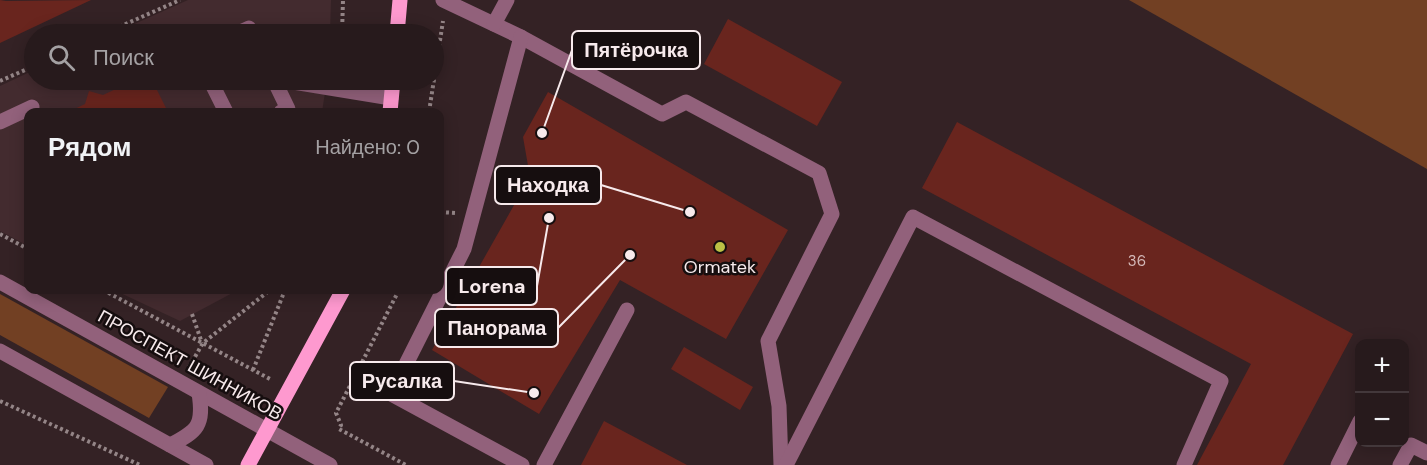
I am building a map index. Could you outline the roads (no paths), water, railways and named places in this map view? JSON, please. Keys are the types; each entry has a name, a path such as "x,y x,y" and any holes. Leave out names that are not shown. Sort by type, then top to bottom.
{"main road":[{"path":"398,24 400,0"},
{"path":"391,105 392,90"},
{"path":"248,465 341,294"}],"street":[{"path":"494,24 507,0"},
{"path":"445,1 521,37 662,114 686,102 819,173 832,214 768,341 779,406 781,465"},
{"path":"444,289 464,249 521,37"},
{"path":"215,90 224,108"},
{"path":"279,90 288,108"},
{"path":"324,90 391,105"},
{"path":"0,122 24,111"},
{"path":"786,465 913,217 1221,381 1184,465"},
{"name":"ПРОСПЕКТ ШИННИКОВ","path":"0,282 330,465"},
{"path":"441,294 391,394 522,465"},
{"path":"544,465 627,310"},
{"path":"0,352 206,465"},
{"path":"170,445 191,434 202,413 199,393"},
{"path":"1338,465 1355,429"},
{"path":"1400,465 1411,445 1427,453"}],"place":[{"name":"Пятёрочка","path":"542,133"},
{"name":"Находка","path":"690,212"},
{"name":"Lorena","path":"549,218"},
{"name":"Ormatek","path":"720,247"},
{"name":"Панорама","path":"630,255"},
{"name":"Русалка","path":"534,393"}]}
